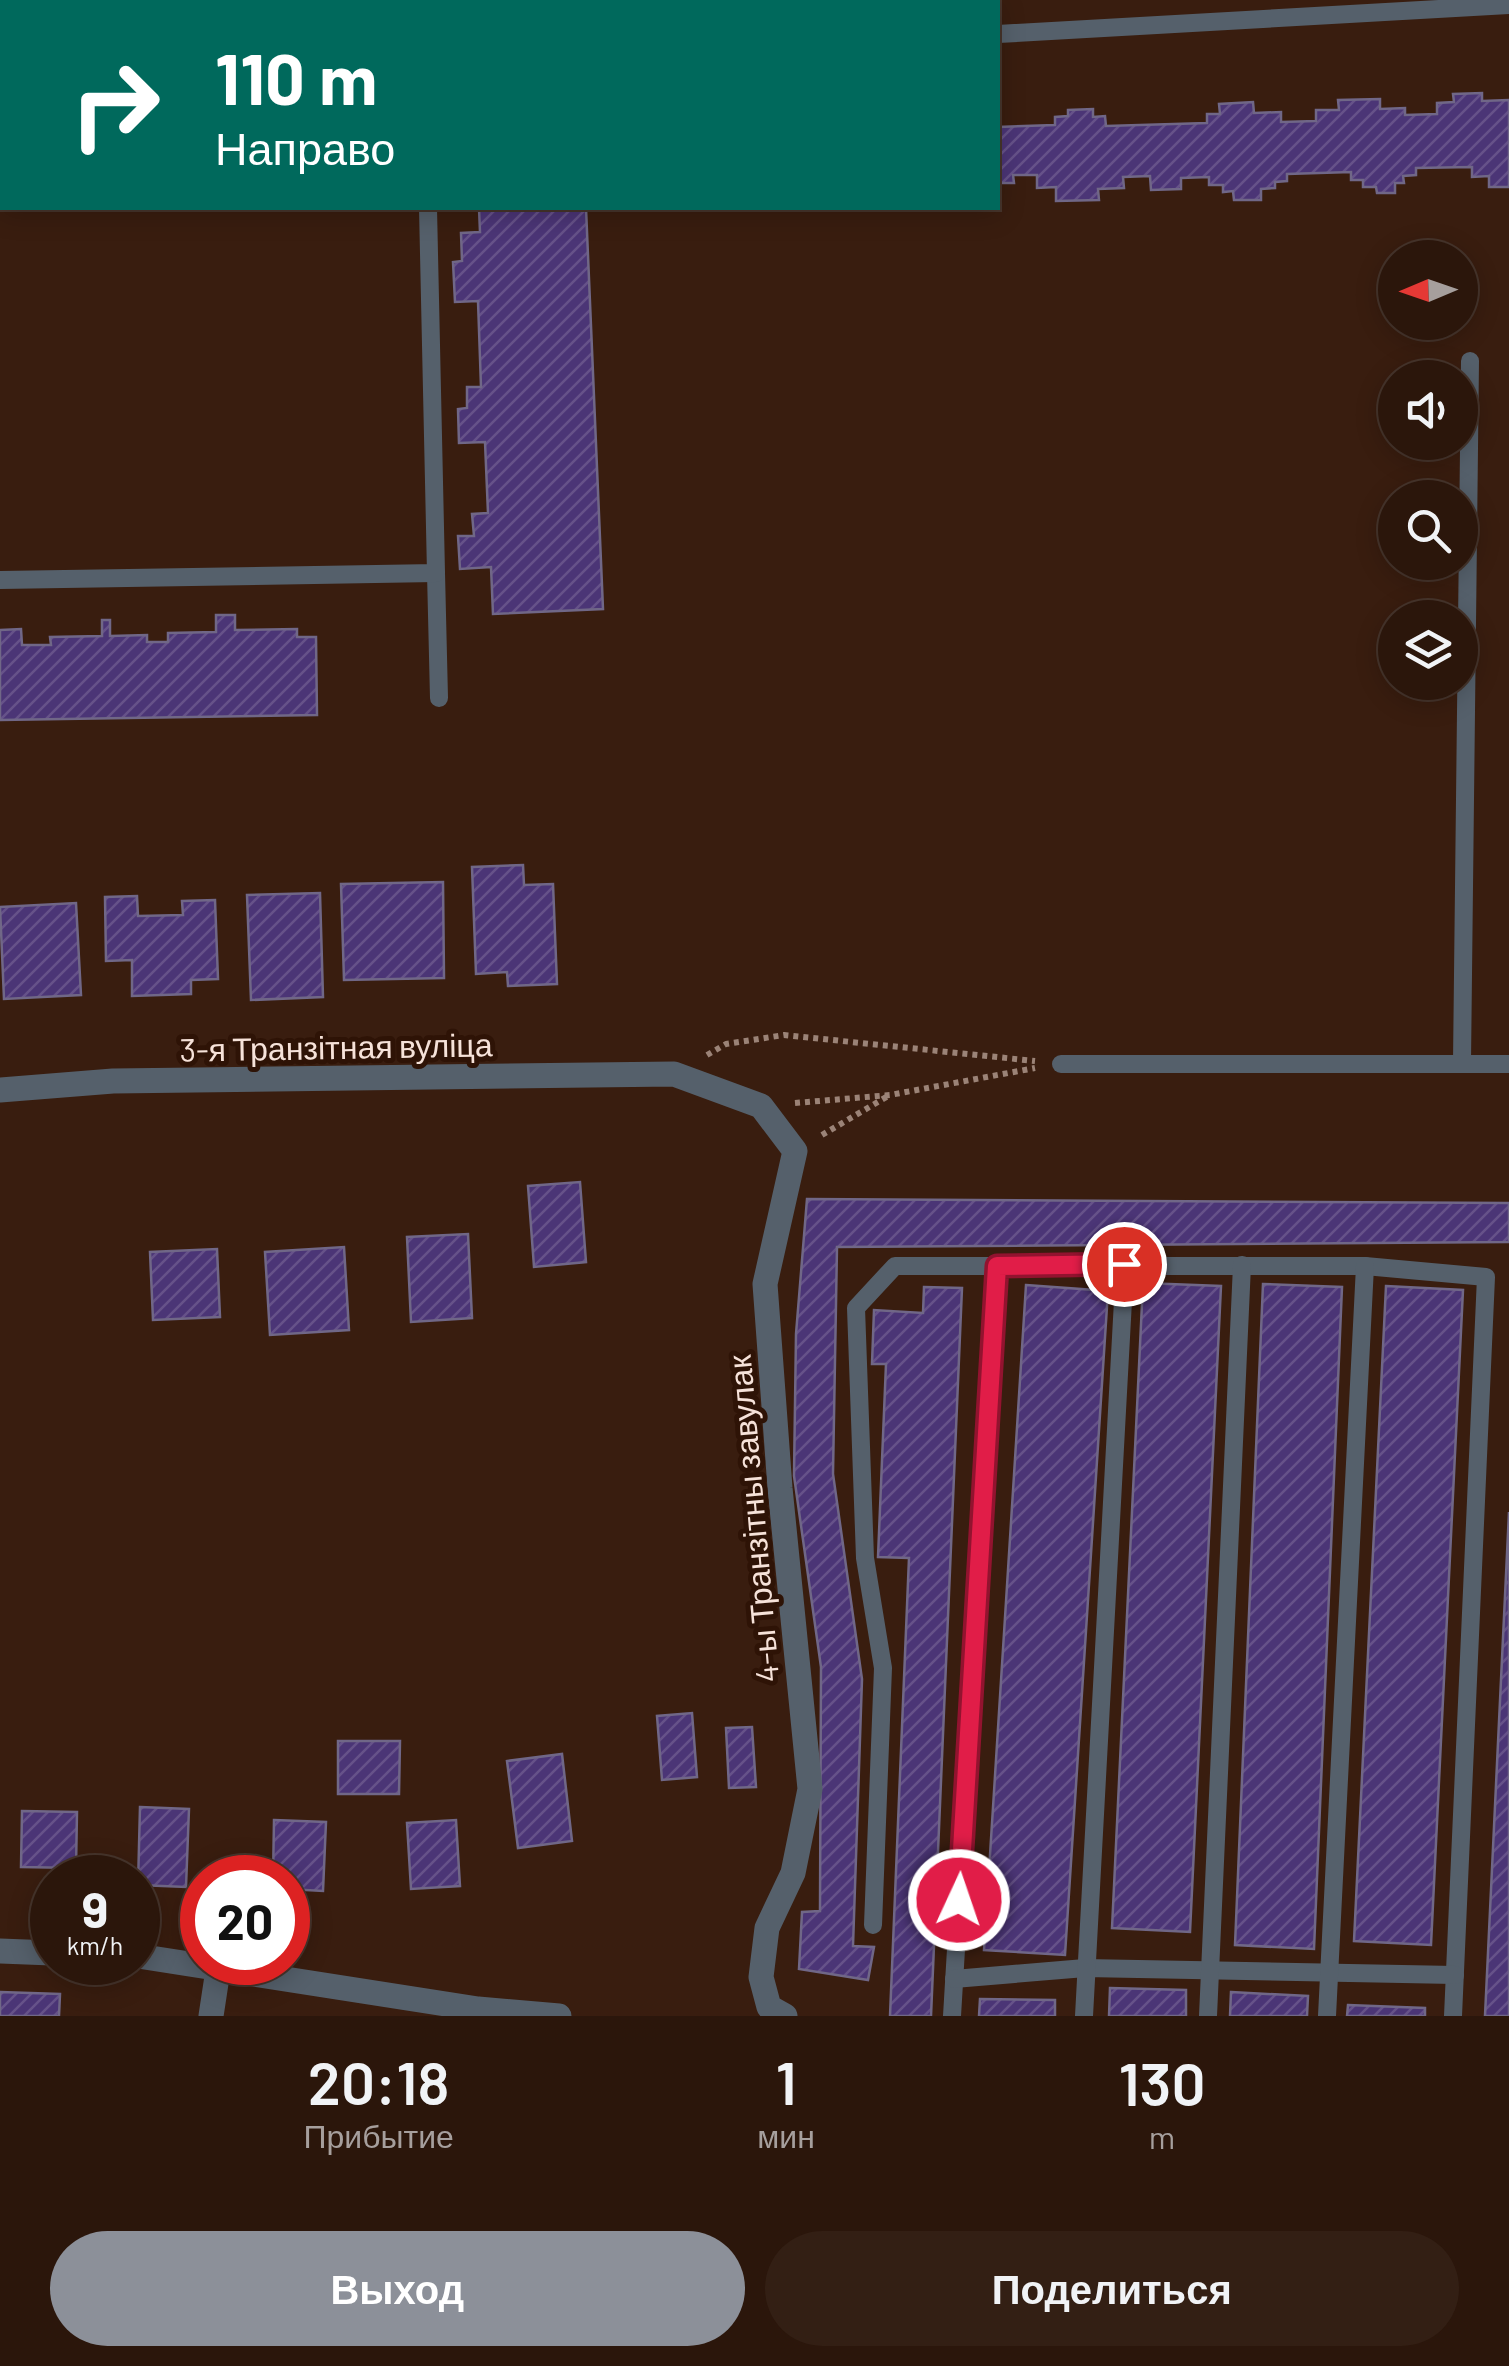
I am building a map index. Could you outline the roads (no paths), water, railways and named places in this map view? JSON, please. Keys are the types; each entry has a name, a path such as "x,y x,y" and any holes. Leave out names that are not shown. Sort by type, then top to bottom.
{"street":[{"name":"3-я Транзітная вуліца","path":"0,1090 113,1081 674,1074 762,1106 795,1151"},
{"name":"4-ы Транзітны завулак","path":"784,2016 769,2007 761,1977 767,1928 793,1873 810,1789 780,1488 765,1284 795,1151"},
{"path":"0,1951 30,1952"},
{"path":"310,1984 478,2009 559,2016"},
{"path":"211,2016 216,1985"}],"lane":[{"path":"1000,34 1509,5"},
{"path":"428,210 439,698"},
{"path":"1462,1062 1469,460"},
{"path":"0,580 436,574"},
{"path":"1061,1064 1509,1064"},
{"path":"1084,2016 1124,1264"},
{"path":"1208,2016 1242,1265"},
{"path":"873,1926 883,1668 865,1558 856,1308 895,1266 1365,1266 1486,1277 1453,2016"},
{"path":"952,2016 997,1266"},
{"path":"1328,2016 1365,1266"},
{"path":"954,1979 1086,1968 1455,1975"}]}
